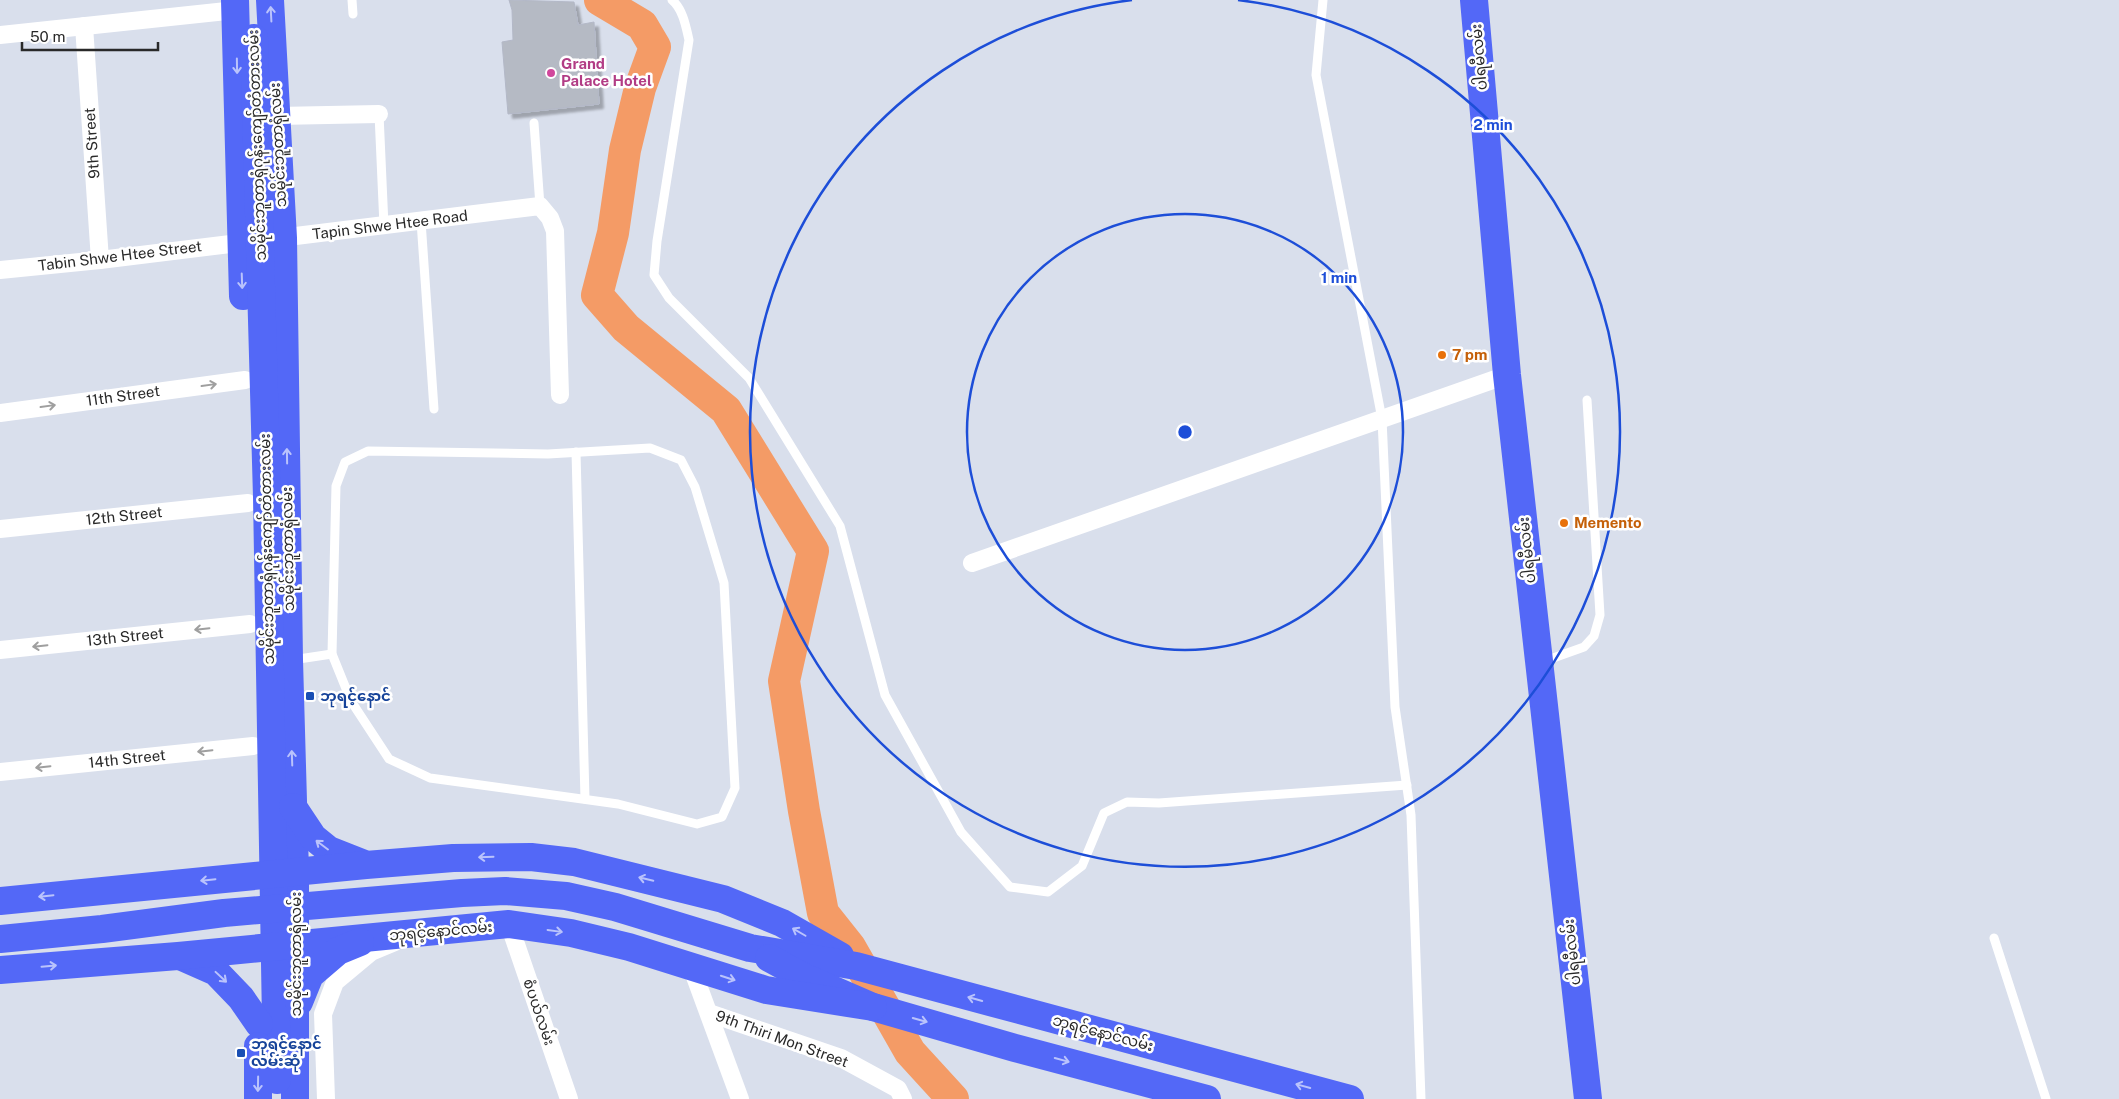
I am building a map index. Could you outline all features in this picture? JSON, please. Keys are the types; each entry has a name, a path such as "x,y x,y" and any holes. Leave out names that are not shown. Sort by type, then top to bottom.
{"main road":[{"name":"သမိုင်းဘူတာရုံလမ်း","path":"270,0 283,238 289,660 296,872 297,1008 295,1099"},
{"name":"ပါရမီလမ်း","path":"1474,0 1507,375 1588,1099"},
{"path":"241,3 241,242 258,948 258,1099"},
{"name":"သမိုင်းဘူတာရုံဂုန်းကျော်တံတားလမ်း","path":"241,3 257,107 267,507 277,1099"},
{"path":"248,510 288,514"},
{"path":"293,807 313,838 329,850 366,865"},
{"name":"ဘုရင့်နောင်လမ်း","path":"0,901 366,865 532,856 574,862 723,899 782,923 856,966"},
{"name":"ဘုရင့်နောင်လမ်း","path":"0,939 224,914 505,890 566,896 615,907 750,948 856,966 1350,1099"},
{"name":"ဘုရင့်နောင်လမ်း","path":"0,970 178,956 296,943 509,924 571,933 629,947 766,990 873,1007 1015,1048 1207,1099"},
{"path":"297,1008 310,975 338,951 373,937"},
{"name":"ဘုရင့်နောင်လမ်း","path":"750,948 804,977 873,1007"},
{"path":"178,956 216,972 241,998 259,1024"}],"street":[{"path":"0,36 241,3"},
{"name":"9th Street","path":"84,26 100,260"},
{"path":"277,116 378,114"},
{"path":"540,206 550,218 555,231 560,395"},
{"name":"Tapin Shwe Htee Road","path":"241,242 540,206"},
{"name":"Tabin Shwe Htee Street","path":"0,270 100,260 241,242"},
{"path":"972,563 1507,375"},
{"name":"11th Street","path":"0,412 245,380"},
{"name":"12th Street","path":"0,529 248,510"},
{"name":"13th Street","path":"0,650 250,624"},
{"name":"14th Street","path":"0,772 253,746"},
{"name":"စံပယ်လမ်း","path":"509,924 569,1099"},
{"path":"326,1099 323,1014 335,982 372,952 419,932"},
{"path":"691,966 740,1099"},
{"name":"9th Thiri Mon Street","path":"709,1013 841,1058 898,1089 903,1099"}],"lane":[{"path":"352,0 353,14"},
{"path":"672,0 677,4 686,25 688,40 657,241 654,275 669,298 749,378 840,526 885,695 961,832 1010,886 1048,892 1082,866 1104,813 1127,802 1159,803 1407,785"},
{"path":"1323,0 1316,75 1382,419 1395,707 1411,815 1421,1099"},
{"path":"378,114 384,226"},
{"path":"534,123 540,206"},
{"path":"421,221 434,409"},
{"path":"1539,663 1584,647 1594,636 1600,615 1587,400"},
{"path":"650,448 680,460 695,488 724,583 735,788 722,817 697,824 618,804 430,778 389,759 351,701 332,654 336,486 345,462 368,452 548,454 650,448"},
{"path":"576,452 585,799"},
{"path":"289,660 332,654"},
{"path":"1994,938 2046,1099"}],"building":[{"name":"Grand Palace Hotel","path":"509,0 574,2 578,25 594,22 599,104 508,114 502,42 513,40 512,10"}],"waterway":[{"path":"600,0 642,25 655,47 640,88 625,150 613,233 597,295 626,328 726,410 813,551 784,681 804,811 823,913 850,947 910,1052 953,1099"}],"place":[{"name":"Grand Palace Hotel","path":"551,73"},
{"name":"7 pm","path":"1442,355"},
{"name":"Memento","path":"1564,523"},
{"name":"ဘုရင့်နောင်","path":"310,696"},
{"name":"ဘုရင့်နောင် လမ်းဆုံ","path":"241,1053"}]}
